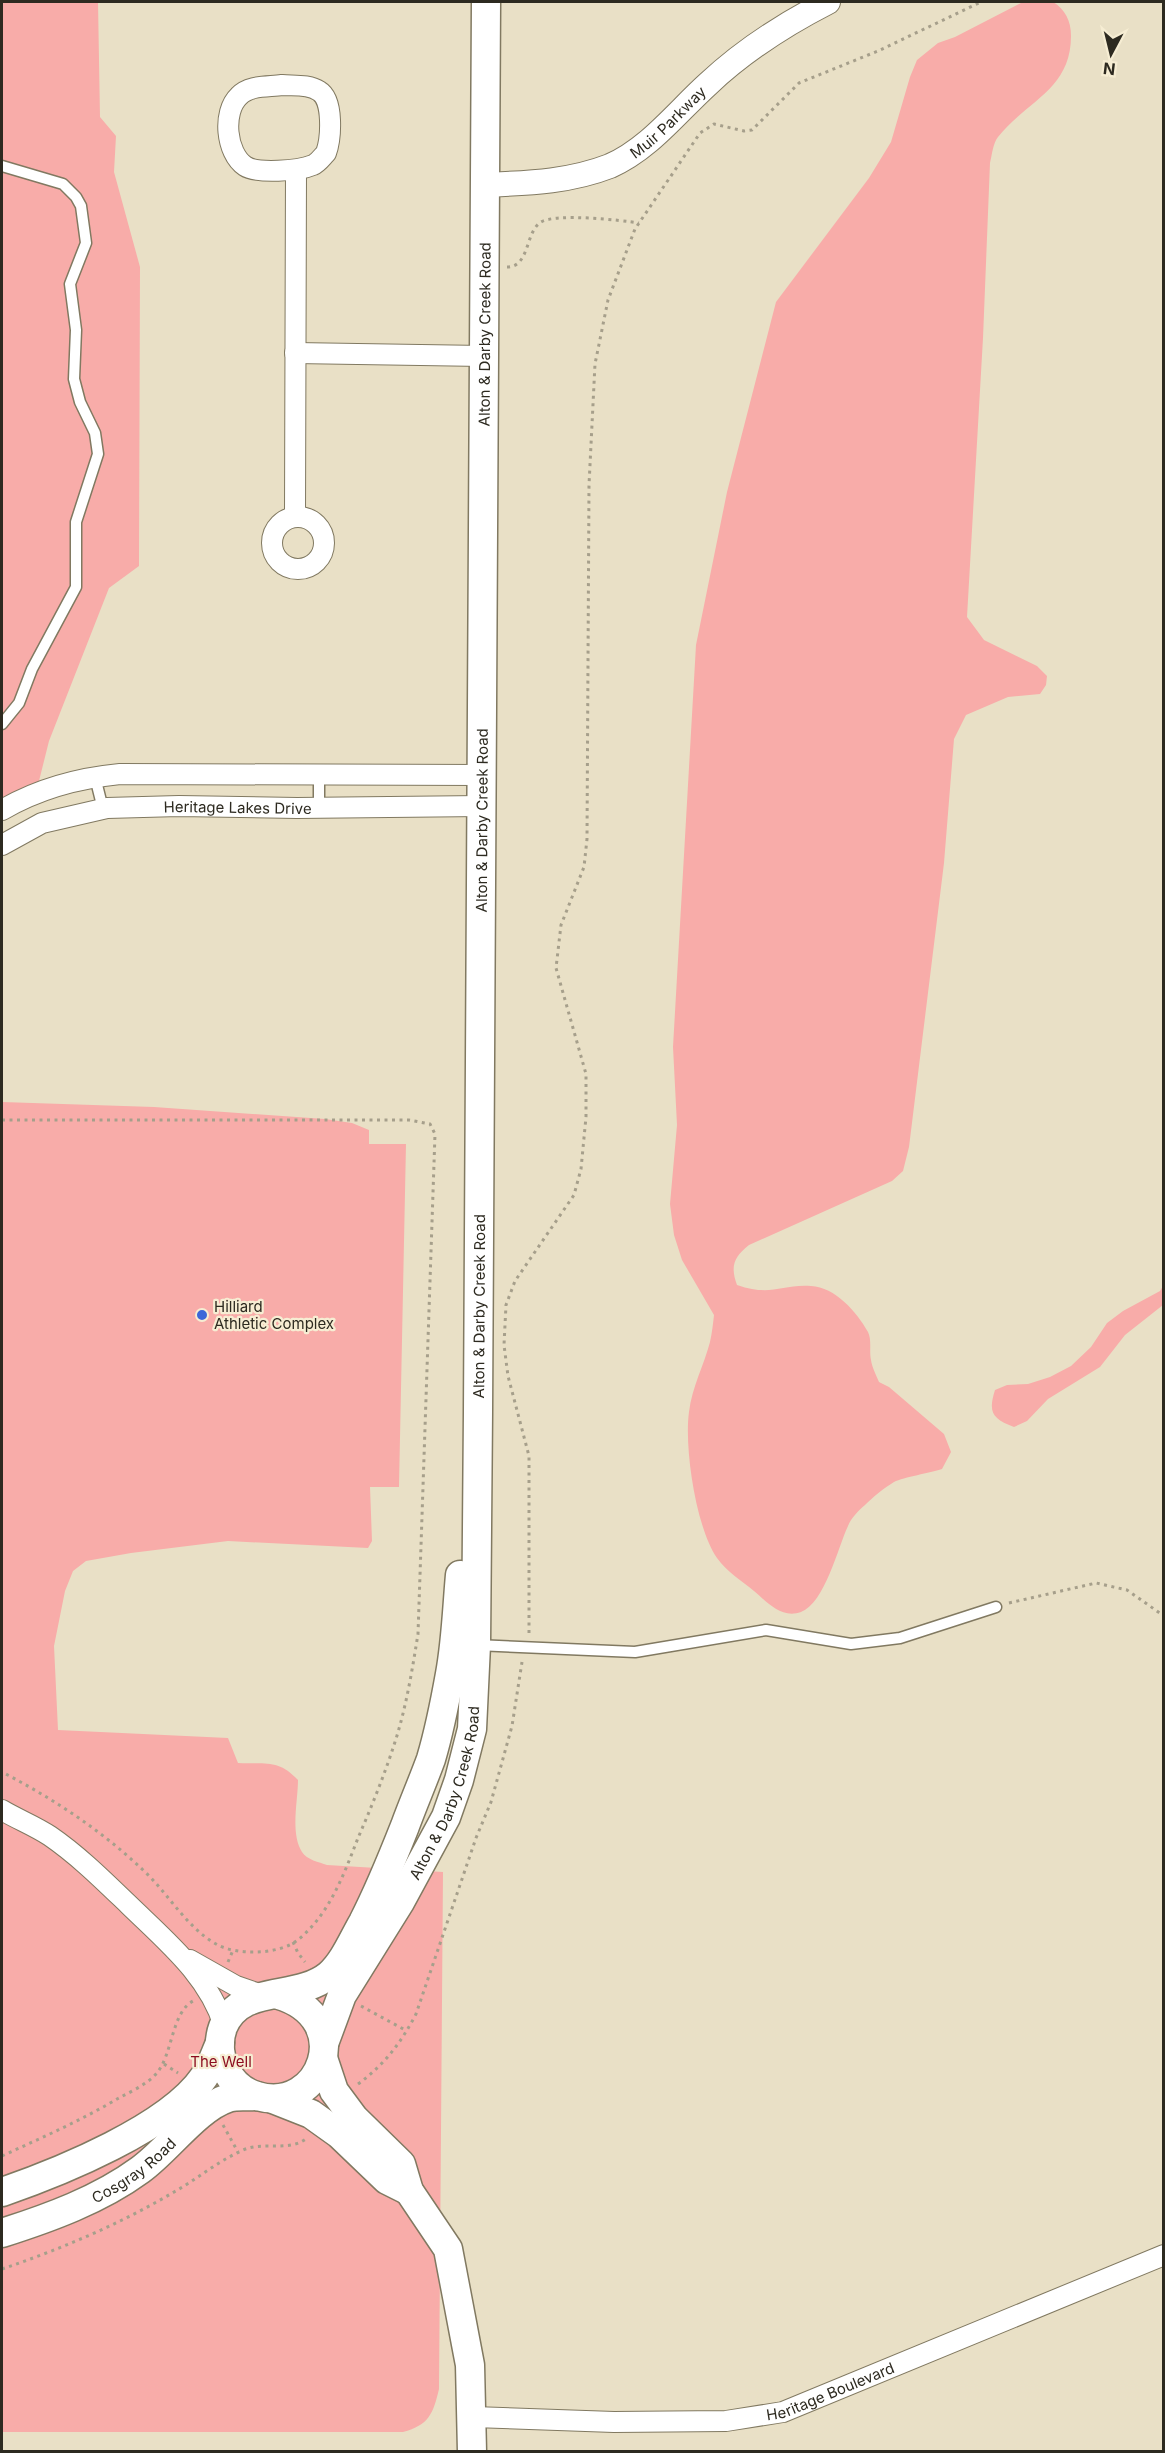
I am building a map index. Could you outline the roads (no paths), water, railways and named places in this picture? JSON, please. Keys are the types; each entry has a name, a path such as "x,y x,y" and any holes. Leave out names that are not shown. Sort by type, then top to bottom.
{"main road":[{"path":"484,184 486,2"},
{"name":"Alton & Darby Creek Road","path":"324,2049 342,1995 400,1902 449,1808 472,1729 476,1645 478,1412 484,184"},
{"name":"Alton & Darby Creek Road","path":"271,1995 316,1983 330,1974 345,1954 373,1903 431,1757 450,1674 478,1412"},
{"path":"409,2191 387,2180 339,2134 311,2114 240,2088 229,2076 221,2060 222,2035 233,2012 246,2001 271,1995 296,2000 310,2010 320,2024 334,2091 354,2118 401,2164 409,2191 448,2249 470,2365 472,2451"},
{"name":"Cosgray Road","path":"2,2192 88,2158 136,2132 181,2102 205,2076 222,2035"},
{"path":"264,2097 290,2095 305,2087 317,2074 324,2049"},
{"name":"Cosgray Road","path":"2,2233 92,2198 140,2170 207,2109 229,2097 264,2097"}],"street":[{"name":"Muir Parkway","path":"484,184 538,183 567,179 612,165 659,132 708,84 773,32 828,2"},
{"path":"282,85 307,86 321,91 327,101 330,115 327,153 315,165 296,170 257,170 246,167 235,156 231,145 228,117 231,106 239,95 254,88 282,85"},
{"path":"296,170 296,517"},
{"path":"295,353 483,356"},
{"name":"Heritage Lakes Drive","path":"2,810 48,789 95,777 145,773 482,775"},
{"name":"Heritage Lakes Drive","path":"2,845 42,823 103,808 482,806"},
{"path":"2,1810 49,1835 90,1868 180,1954 208,1991 219,2011 222,2035"},
{"path":"180,1954 236,1986 271,1995"},
{"name":"Heritage Boulevard","path":"473,2417 614,2422 726,2421 783,2412 1164,2255"}],"lane":[{"path":"2,166 63,184 76,197 81,206 86,243 70,284 76,330 74,379 80,402 95,433 98,454 76,522 77,579 74,593 46,640 19,703 2,724"},
{"path":"319,774 319,807"},
{"path":"95,777 103,808"},
{"path":"476,1645 635,1652 766,1630 851,1644 900,1638 996,1607"}],"place":[{"name":"Hilliard Athletic Complex","path":"202,1315"}],"park label":[{"name":"The Well","path":"221,2061"}]}
